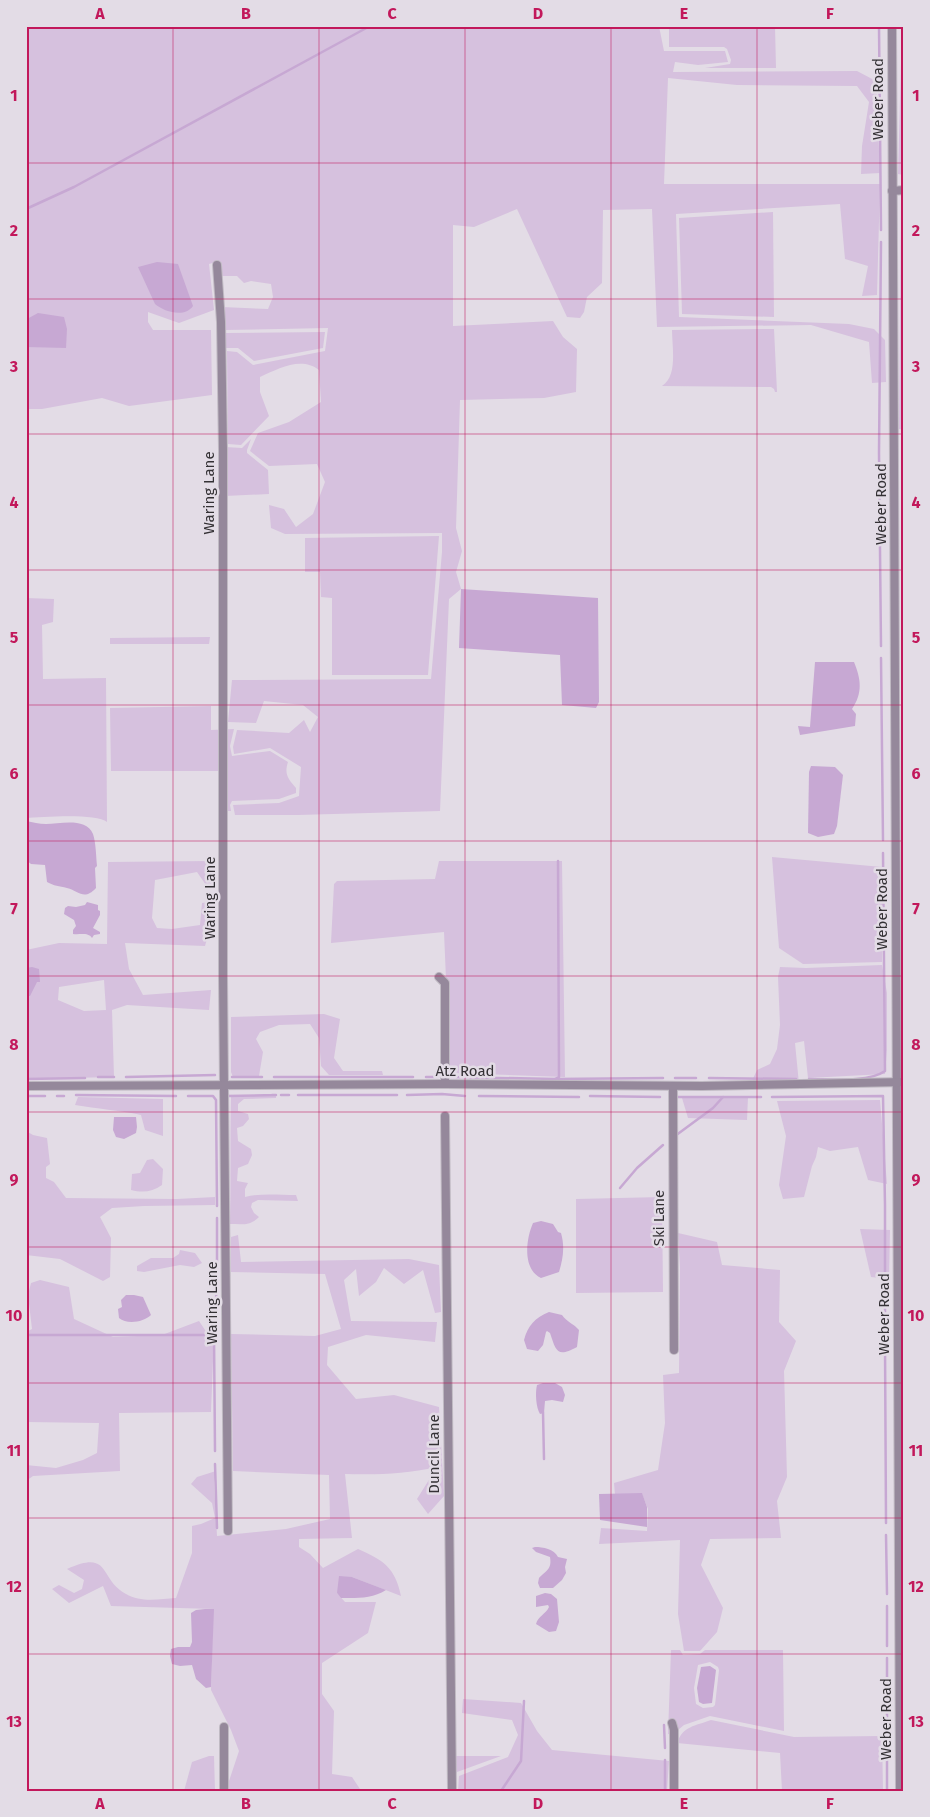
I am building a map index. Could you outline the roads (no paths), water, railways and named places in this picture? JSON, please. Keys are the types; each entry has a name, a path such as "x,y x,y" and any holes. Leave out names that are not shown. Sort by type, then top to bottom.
{"street":[{"name":"Weber Road","path":"892,26 894,627 900,1082 900,1791"},
{"path":"892,191 904,190"},
{"name":"Waring Lane","path":"217,265 221,322 223,450 224,1085 228,1531"},
{"path":"439,977 445,983 445,1084"},
{"name":"Atz Road","path":"26,1086 445,1084 673,1086 900,1082"},
{"name":"Ski Lane","path":"673,1086 674,1350"},
{"name":"Duncil Lane","path":"446,1116 452,1791"},
{"path":"672,1723 674,1730 674,1791"},
{"path":"224,1728 224,1791"}],"waterway":[{"path":"26,209 74,187 370,26"},
{"path":"879,26 881,230"},
{"path":"881,242 879,453 881,646"},
{"path":"881,658 883,840"},
{"path":"809,1079 859,1079 878,1075 885,1071 883,853"},
{"path":"555,1079 559,1077 558,861"},
{"path":"126,1077 215,1075"},
{"path":"98,1077 114,1077"},
{"path":"232,1077 262,1077"},
{"path":"274,1077 413,1077"},
{"path":"426,1077 438,1077"},
{"path":"449,1077 555,1079 663,1078"},
{"path":"26,1079 85,1078"},
{"path":"675,1078 696,1078"},
{"path":"709,1078 796,1079"},
{"path":"407,1095 442,1094 465,1096"},
{"path":"76,1095 176,1096"},
{"path":"227,1096 276,1095 272,1095"},
{"path":"281,1095 289,1095"},
{"path":"298,1095 397,1095"},
{"path":"26,1096 45,1096"},
{"path":"57,1096 64,1096"},
{"path":"188,1096 213,1096 216,1100 217,1206"},
{"path":"479,1096 579,1097"},
{"path":"590,1096 660,1097"},
{"path":"772,1097 883,1096 885,1332"},
{"path":"675,1097 761,1097"},
{"path":"675,1136 713,1108 723,1097"},
{"path":"620,1188 637,1168 663,1145"},
{"path":"217,1218 217,1272"},
{"path":"215,1451 214,1335 217,1281"},
{"path":"26,1335 214,1335"},
{"path":"885,1344 886,1523"},
{"path":"543,1412 544,1459"},
{"path":"215,1464 217,1528"},
{"path":"886,1535 887,1594"},
{"path":"887,1606 887,1646"},
{"path":"887,1658 887,1791"},
{"path":"501,1791 521,1761 524,1701"},
{"path":"664,1725 665,1748"},
{"path":"665,1760 665,1791"}]}
